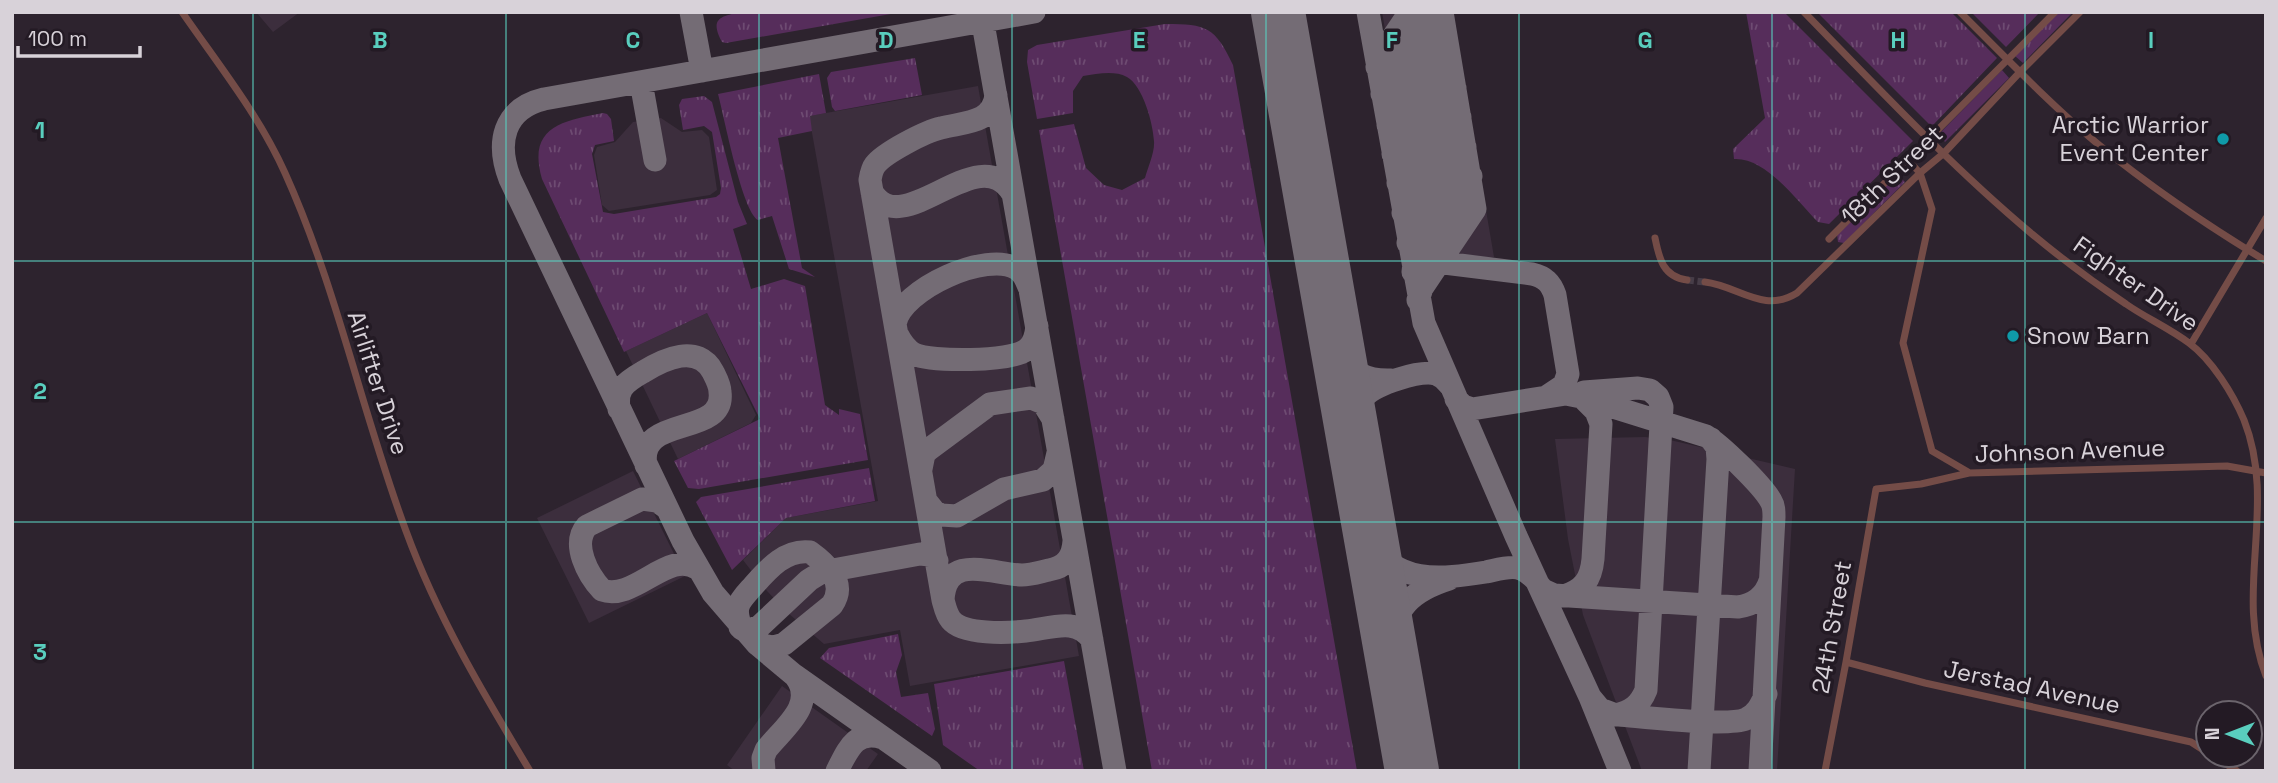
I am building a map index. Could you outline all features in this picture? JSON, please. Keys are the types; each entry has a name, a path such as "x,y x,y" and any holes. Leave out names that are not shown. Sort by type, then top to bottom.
{"street":[{"name":"Airlifter Drive","path":"182,12 250,111 285,173 313,244 416,558 460,652 530,771"},
{"name":"Fighter Drive","path":"1804,12 1929,139 2033,235 2128,306 2191,344 2220,377 2244,421 2261,472 2253,618 2257,647 2266,676"},
{"path":"1960,12 2007,60 2100,146 2204,224 2266,261"},
{"name":"18th Street","path":"1829,239 2055,12"},
{"name":"18th Street","path":"1704,282 1775,302 1787,299 1807,285 1920,173 1944,153 2080,12"},
{"path":"1908,160 1920,173 1932,209 1903,343 1932,451 1969,473"},
{"path":"2191,344 2266,218"},
{"path":"1655,238 1663,267 1674,277 1687,280"},
{"name":"Johnson Avenue","path":"1875,489 1921,484 1969,473 2227,466 2261,472"},
{"name":"24th Street","path":"1825,771 1875,489"},
{"name":"Jerstad Avenue","path":"1846,662 1925,683 2194,744"}],"shaded area":[{"path":"256,12 300,12 273,32"},
{"path":"1382,12 1452,12 1494,257 1427,269"},
{"path":"978,86 1079,656 910,686 900,630 824,644 788,613 743,560 786,518 878,501 809,116"},
{"path":"661,118 682,132 702,130 709,137 717,190 710,195 609,211 602,205 594,155 597,147 615,142 633,122"},
{"path":"707,313 756,415 751,423 678,459 626,351"},
{"path":"1645,437 1670,440 1795,469 1777,771 1642,771 1583,615 1568,539 1555,439"},
{"path":"633,471 685,576 589,623 537,518"},
{"path":"782,686 878,754 866,771 735,771 727,765"}],"green space":[{"path":"742,12 902,12 722,42 717,28 719,20"},
{"path":"1746,12 1784,12 1913,141 1829,224 1818,222 1791,192 1758,165 1734,159 1733,149 1765,118"},
{"path":"1817,12 1951,12 1997,58 1934,124 1930,125"},
{"path":"1971,12 2040,12 2006,47"},
{"path":"2059,12 2073,12 2023,63 2015,56"},
{"path":"1165,24 1191,25 1208,30 1221,43 1233,65 1357,771 1152,771 1039,130 1074,124 1086,168 1104,185 1122,190 1145,178 1153,150 1153,133 1138,88 1127,77 1117,74 1083,76 1073,91 1073,113 1037,119 1027,62 1028,50 1037,45"},
{"path":"915,58 922,95 835,111 832,107 827,78 831,72"},
{"path":"2002,70 2009,78 1945,142 1939,134"},
{"path":"819,74 826,113 810,116 812,131 778,138 802,268 815,277 789,269 772,216 758,220 752,213 740,182 718,94"},
{"path":"704,96 712,102 738,202 747,224 733,229 751,289 784,279 805,286 825,405 839,415 839,409 860,414 868,460 699,489 688,488 674,461 760,419 707,313 624,352 542,179 539,148 544,137 574,119 603,113 611,119 614,141 595,145 592,154 603,212 614,214 716,197 721,188 712,132 704,126 683,130 679,105 682,99"},
{"path":"1897,174 1905,182 1844,243 1838,242 1837,234"},
{"path":"869,468 875,501 786,518 732,570 696,502 701,497"},
{"path":"898,634 902,655 896,672 901,697 928,693 935,729 932,736 820,658 829,648"},
{"path":"1064,661 1084,771 980,771 943,745 934,684"}],"taxiway":[{"path":"691,12 702,71"},
{"path":"981,12 1115,771"},
{"path":"930,771 794,675 757,644 713,593 683,541 510,179 504,141 506,129 519,111 544,99 1034,12"},
{"path":"1283,39 1287,12"},
{"path":"1368,12 1424,323 1516,536 1590,697 1620,771"},
{"path":"1377,67 1381,55 1410,12"},
{"path":"1382,94 1384,85 1436,12"},
{"path":"1418,300 1422,288 1475,209 1442,12"},
{"path":"1388,125 1389,116 1443,39 1445,31"},
{"path":"1393,154 1394,146 1446,72 1450,60"},
{"path":"641,82 655,160"},
{"path":"1398,183 1401,172 1449,103 1455,88"},
{"path":"996,95 994,104 983,117 934,130 887,155 874,167 870,180 943,600 951,620 975,631 1008,632 1071,626 1079,628 1092,640"},
{"path":"1403,213 1405,203 1456,129 1460,117"},
{"path":"1408,243 1410,233 1462,158 1465,147"},
{"path":"1413,272 1414,263 1468,186 1471,176"},
{"path":"872,192 886,205 903,206 961,182 981,177 998,179 1013,194"},
{"path":"1428,261 1532,274 1549,284 1555,295 1568,374 1564,385 1546,397"},
{"path":"895,324 901,311 913,298 947,276 967,269 1004,264 1017,269 1029,287"},
{"path":"897,334 908,350 923,357 988,359 1017,354 1029,348 1037,326"},
{"path":"1338,351 1348,365 1360,374 1374,379 1391,380"},
{"path":"619,409 618,400 626,383 651,367 680,356 699,358 707,363 719,384 718,406 710,416 654,439 647,449 646,465"},
{"path":"1354,440 1358,407 1364,397 1378,387 1409,376 1429,373 1440,376 1449,384"},
{"path":"1584,392 1638,388 1650,390 1658,397 1662,407 1646,690 1634,707 1616,715 1600,709 1590,697"},
{"path":"1456,399 1463,406 1472,409 1566,394 1581,397 1706,436 1741,466 1767,494 1773,505 1774,517 1760,771"},
{"path":"1564,596 1585,583 1593,559 1601,424 1596,411 1582,397"},
{"path":"921,469 924,454 928,450 990,404 1031,398 1043,403 1053,419"},
{"path":"1699,771 1718,459 1717,447 1711,439"},
{"path":"926,501 941,515 957,516 1004,489 1043,480 1054,470 1058,453"},
{"path":"667,508 657,501 642,499 587,526 581,541 587,568 602,590 614,592 626,589 675,565 687,564 698,569"},
{"path":"1371,537 1380,553 1391,564 1420,576 1453,576 1514,568 1526,571 1536,580"},
{"path":"943,600 946,585 953,575 973,569 1022,575 1055,569 1067,560 1074,541"},
{"path":"742,629 737,610 739,604 772,566 801,552 810,552 823,563 836,582 836,597 832,605 784,644 773,647 757,644"},
{"path":"740,627 752,629 760,626 809,580 822,572 920,554 930,555 937,561"},
{"path":"1390,649 1395,622 1406,603 1424,589 1449,579"},
{"path":"1538,584 1543,590 1554,595 1738,607 1758,599 1770,581"},
{"path":"764,771 763,758 766,750 800,707 801,687 796,677"},
{"path":"1619,715 1704,722 1736,721 1753,715 1766,694"},
{"path":"837,771 849,749 859,739 866,736 883,738"}],"runway":[{"path":"1278,12 1412,771"}],"tunnel":[{"path":"1687,280 1705,282"}],"place":[{"name":"Arctic Warrior Event Center","path":"2223,139"},
{"name":"Snow Barn","path":"2013,336"}]}
